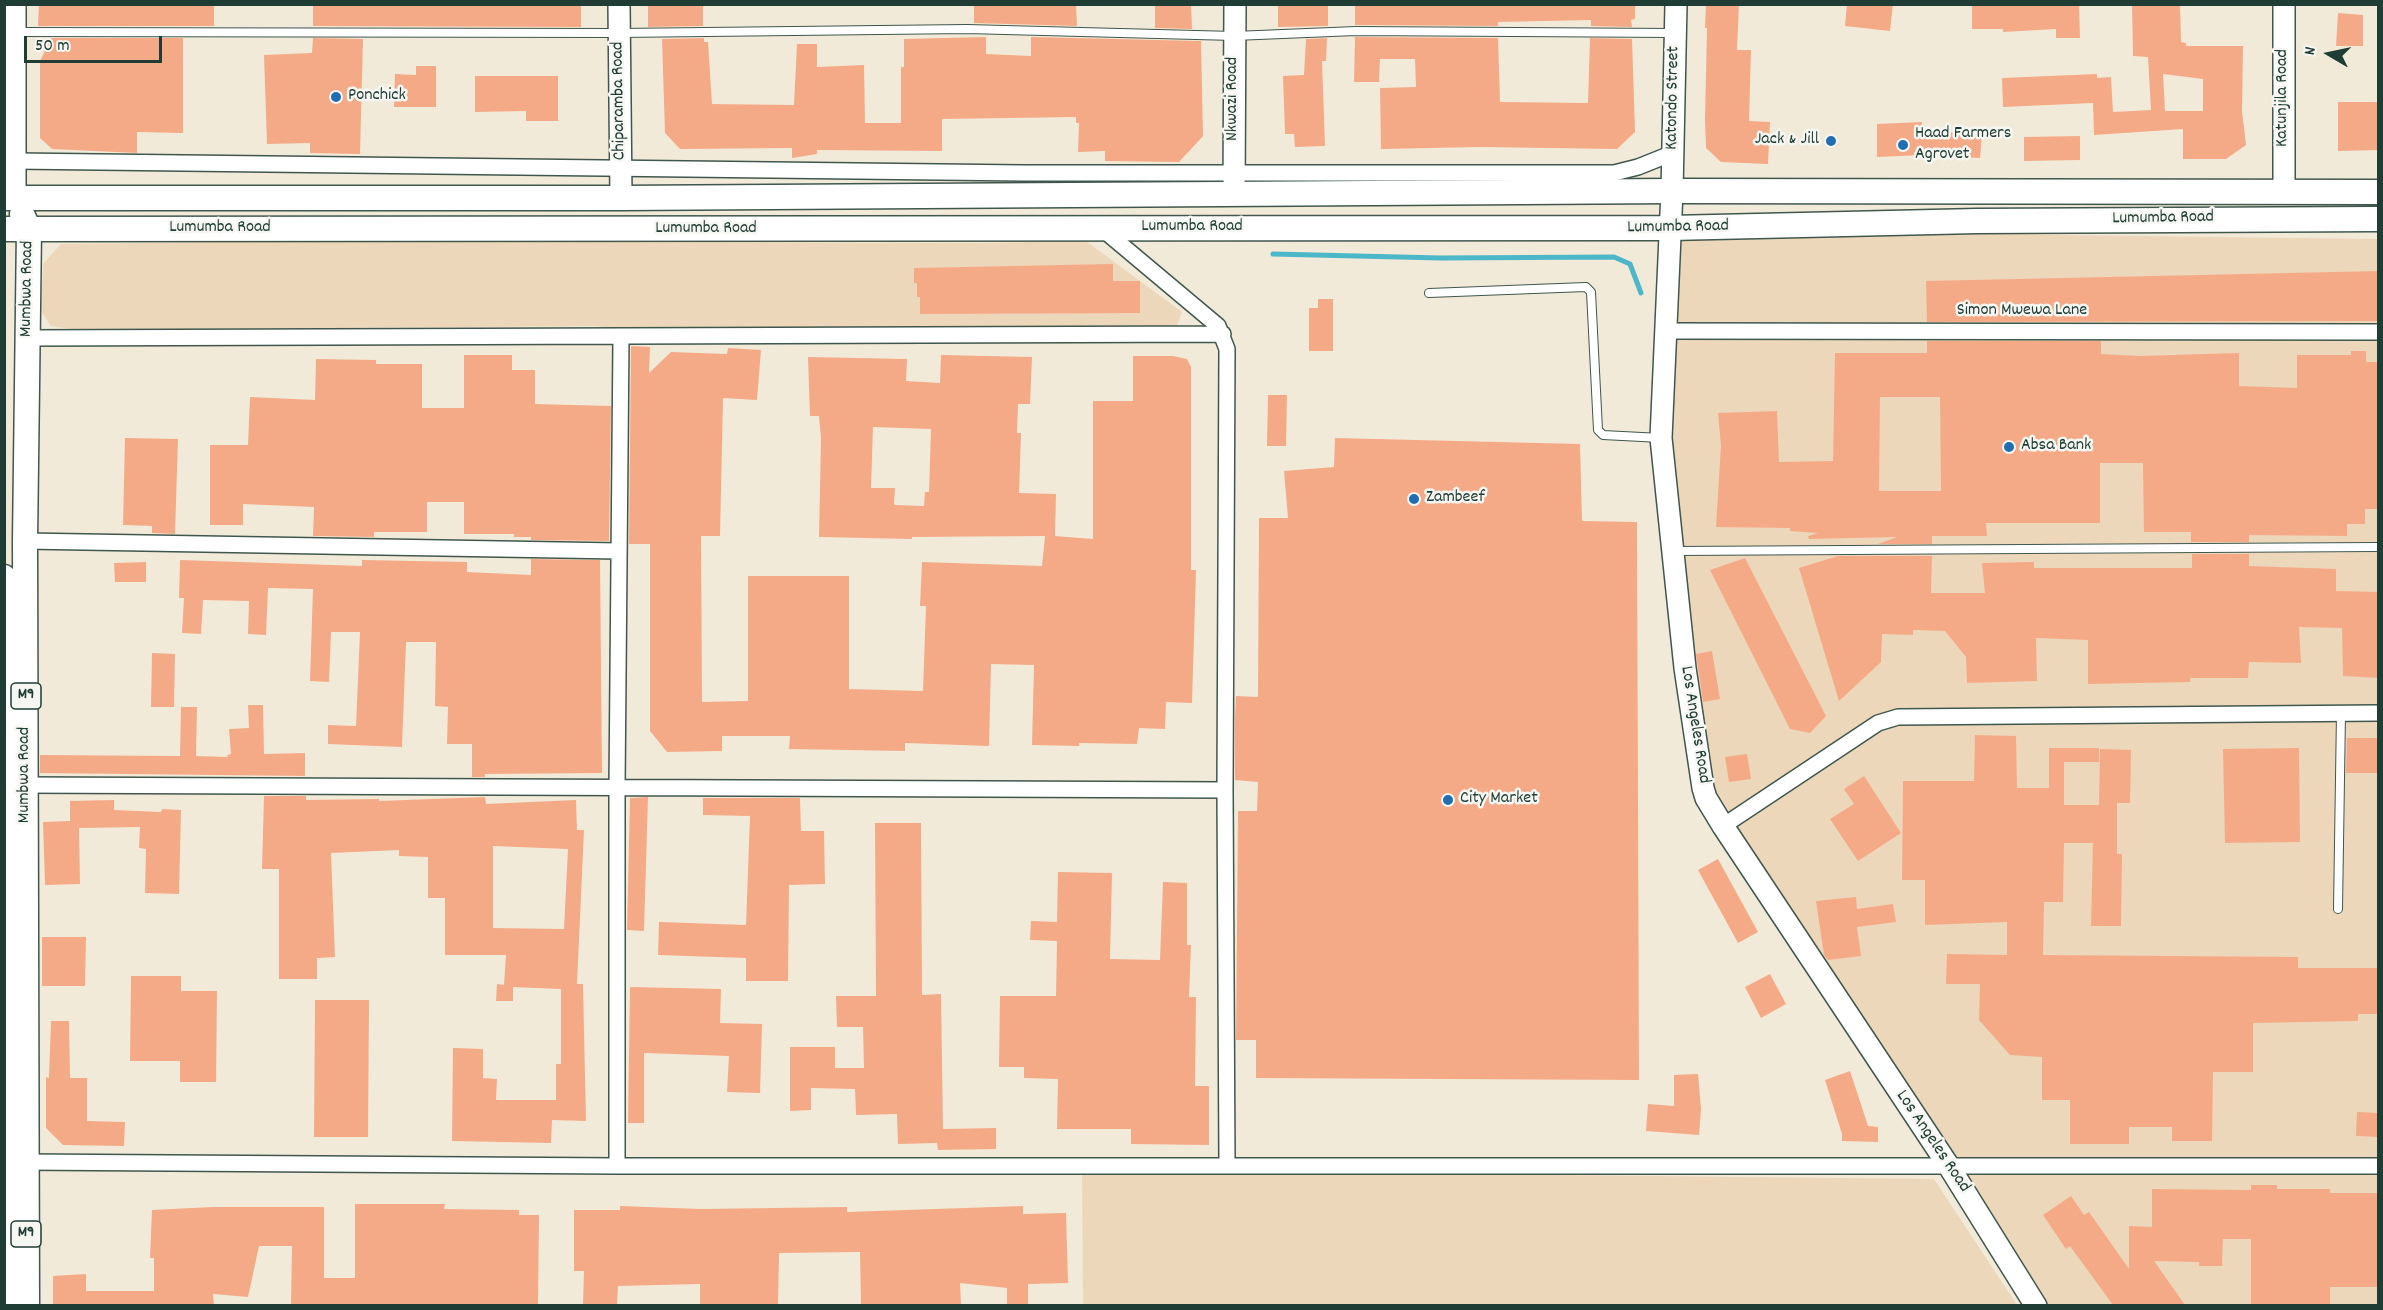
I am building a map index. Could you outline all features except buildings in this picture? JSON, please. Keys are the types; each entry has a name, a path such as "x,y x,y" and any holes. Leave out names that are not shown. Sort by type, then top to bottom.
{"main road":[{"path":"8,205 15,162 15,4"},
{"name":"Chiparamba Road","path":"619,4 621,198"},
{"name":"Nkwazi Road","path":"1234,4 1234,183"},
{"name":"Katondo Street","path":"1672,191 1676,4"},
{"name":"Katunjila Road","path":"2284,4 2284,192"},
{"name":"Lumumba Road","path":"8,205 621,198 1234,183 1672,191 2379,192"},
{"name":"Los Angeles Road","path":"1672,191 1661,438 1671,551 1702,788 1723,826 1950,1168 2036,1305"},
{"name":"Mumbwa Road","path":"8,205 29,229 25,541 12,685"},
{"name":"Lumumba Road","path":"4,229 1670,228 1977,221 2379,219"},
{"name":"Mumbwa Road","path":"4,577 16,786 17,1162 8,1305"},
{"name":"Mumbwa Road","path":"16,786 5,1018 27,1305"}],"street":[{"path":"15,162 1023,173 1234,183 1614,173 1638,167 1673,153"},
{"path":"1100,227 1218,326 1227,349 1225,790 1227,1165"},
{"name":"Simon Mwewa Lane","path":"1666,331 2379,332"},
{"path":"27,338 1223,334"},
{"path":"617,1166 617,787 621,337"},
{"path":"25,541 619,551"},
{"path":"1723,826 1878,723 1899,717 2379,713"},
{"path":"16,786 1225,790"},
{"path":"17,1162 617,1166 1227,1165 1950,1168 2379,1166"}],"lane":[{"path":"15,32 620,33 967,29 1234,36 1356,31 1675,33"},
{"path":"1429,293 1586,287 1591,292 1598,430 1603,435 1661,438"},
{"path":"1671,551 2379,547"},
{"path":"2338,909 2341,713"}],"shaded area":[{"path":"1673,230 2378,239 2378,1305 2038,1305 1706,793 1663,449"},
{"path":"286,241 974,243 1086,241 1182,312 1175,331 641,332 597,326 77,330 51,326 41,311 43,264 61,244"},
{"path":"1082,1170 1934,1179 2017,1305 1083,1305"}],"waterway":[{"path":"1273,254 1441,258 1614,257 1630,264 1641,293"}],"place":[{"name":"Ponchick","path":"336,97"},
{"name":"Jack & Jill","path":"1831,141"},
{"name":"Haad Farmers Agrovet","path":"1903,145"},
{"name":"Absa Bank","path":"2009,447"},
{"name":"Zambeef","path":"1414,499"},
{"name":"City Market","path":"1448,800"}]}
